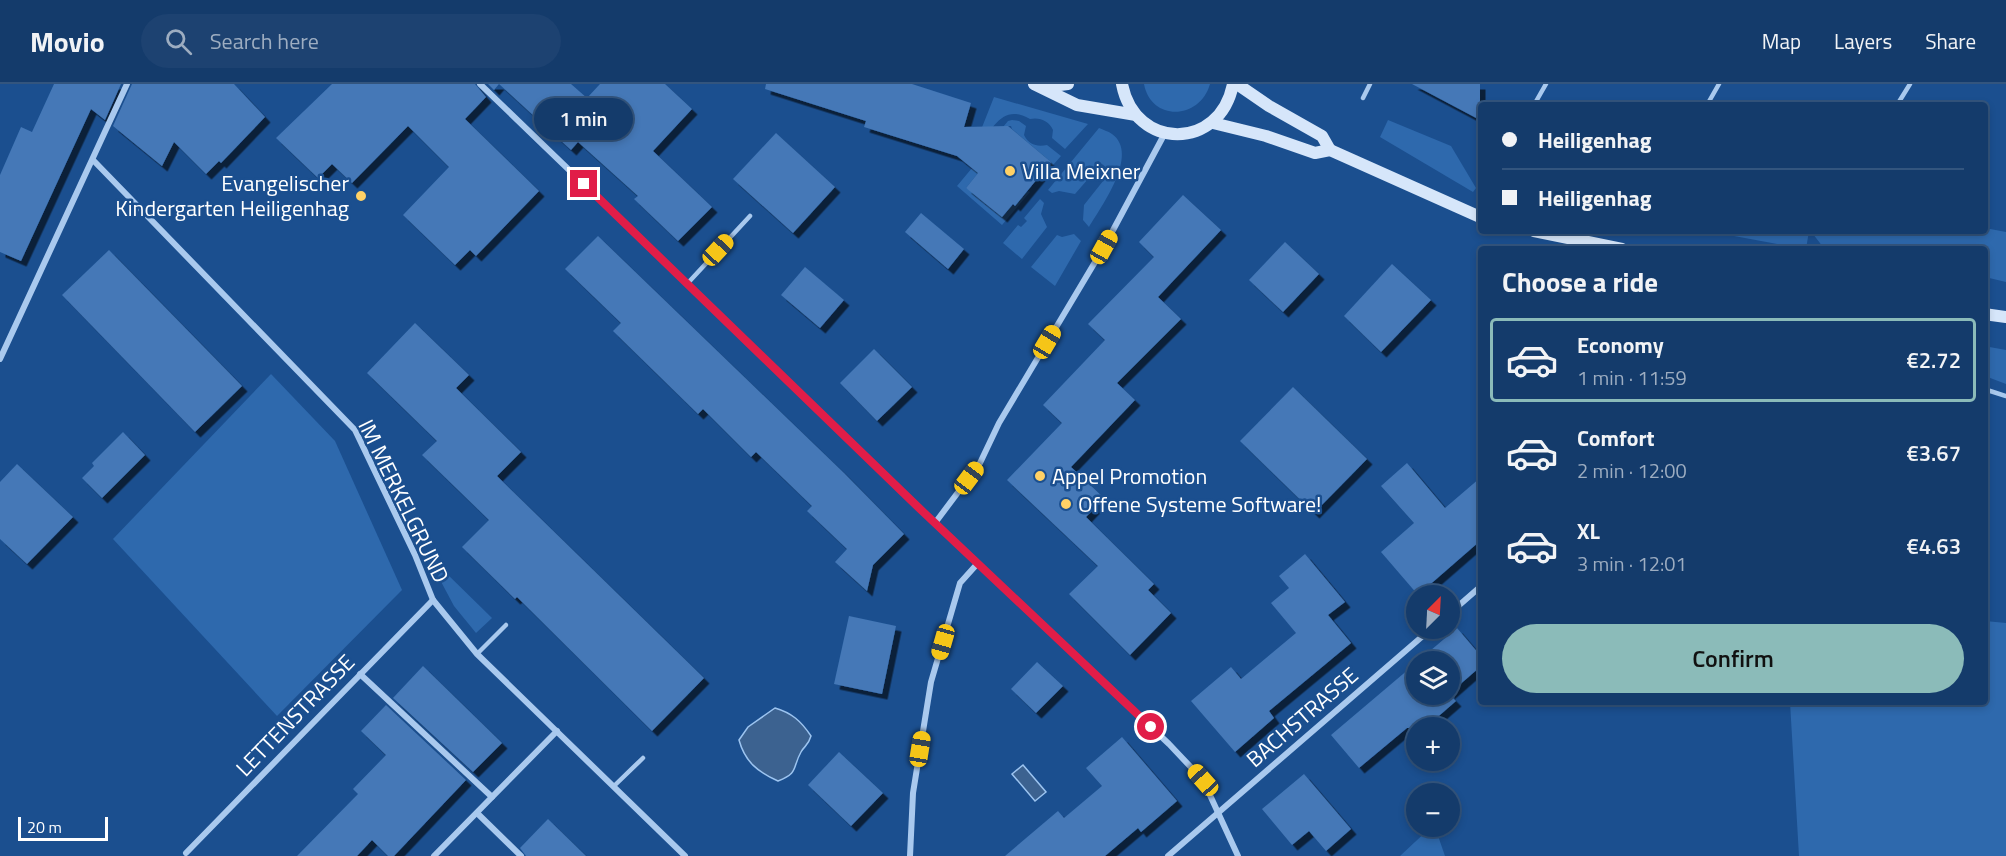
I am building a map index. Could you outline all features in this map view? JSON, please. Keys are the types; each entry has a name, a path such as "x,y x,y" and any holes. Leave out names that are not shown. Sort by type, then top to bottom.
{"main road":[{"path":"1039,86 1068,84"},
{"path":"1122,84 1127,101 1136,116 1149,127 1178,135 1191,133 1213,123 1224,111 1235,84 1322,136 1330,150"},
{"path":"1039,86 1077,105 1136,116"},
{"path":"1213,123 1266,136 1315,153 1330,150 1478,216"},
{"path":"1549,234 1607,246"},
{"path":"1988,315 2006,317"}],"street":[{"path":"0,359 127,84"},
{"path":"480,84 935,523 1169,744 1203,780 1238,856"},
{"path":"935,523 980,464 999,423 1104,247 1166,133"},
{"name":"IM MERKELGRUND","path":"93,160 355,430 415,555 433,600 477,654 685,856"},
{"path":"910,856 913,793 931,682 960,582 978,562"},
{"path":"1460,604 1478,589"},
{"name":"LETTENSTRASSE","path":"186,854 433,600"},
{"name":"BACHSTRASSE","path":"1168,856 1419,639"},
{"path":"360,674 492,797"},
{"path":"434,856 557,731"},
{"path":"477,813 521,856"}],"lane":[{"path":"1363,98 1370,84"},
{"path":"1536,102 1546,84"},
{"path":"1709,102 1719,84"},
{"path":"1899,102 1910,84"},
{"path":"687,284 750,216"},
{"path":"1988,390 2006,396"},
{"path":"477,654 506,625"},
{"path":"614,786 643,758"}],"shaded area":[{"path":"1144,84 1210,84 1205,96 1196,105 1176,112 1156,105 1148,96"},
{"path":"994,97 1088,124 1065,149 1052,138 1053,130 1047,122 1013,114 999,120 978,147 975,145"},
{"path":"1388,120 1451,146 1476,188 1473,192 1380,137"},
{"path":"1008,121 1019,121 1026,126 1024,135 1031,143 1047,145 1061,156 1039,181 1037,179 1051,162 1011,126 994,138"},
{"path":"1099,128 1112,134 1120,143 1122,154 1116,181 1089,227 1083,220 1084,205 1111,171 1098,161 1092,169 1095,171 1075,194 1059,191 1052,193 1048,190"},
{"path":"972,168 978,173 966,188 1015,206 1028,191 1030,192 1002,225 957,186"},
{"path":"1040,199 1044,203 1041,214 1047,227 1022,259 1003,243 1018,225 1021,227 1027,221 1024,218"},
{"path":"1988,229 2006,232 2006,282 1988,278 1988,246 1822,246 1813,234 1988,234"},
{"path":"1074,234 1081,241 1055,286 1031,267 1057,235 1062,237"},
{"path":"1723,234 1808,234 1806,246 1788,246"},
{"path":"1988,347 2006,350 2006,384 1988,377"},
{"path":"271,374 335,441 402,590 277,716 113,539"},
{"path":"443,570 492,618 476,633 454,606 438,576"},
{"path":"1988,621 2006,623 2006,856 1799,856 1790,705 1988,705"},
{"path":"775,708 796,718 811,736 792,773 778,781 753,765 739,740 748,727"},
{"path":"1023,765 1046,792 1035,801 1012,774"},
{"path":"1420,837 1438,837 1445,856 1400,856"}],"building":[{"path":"54,84 121,84 105,120 91,109 21,261 0,252 0,175 21,127 32,132"},
{"path":"132,84 234,84 265,117 221,163 219,161 206,174 174,142 162,166 113,126"},
{"path":"332,84 475,84 486,97 465,119 539,191 476,256 470,250 455,265 403,215 449,167 408,126 352,183 332,164 318,178 276,138"},
{"path":"488,84 499,84 494,90"},
{"path":"499,84 571,84 587,98 600,84 665,84 692,109 653,151 712,207 678,241 634,199 638,196 578,142 571,150"},
{"path":"766,84 912,84 971,103 964,127 1008,126 1051,162 1015,206 1013,204 1002,217 966,188 978,173 957,156 864,127 866,121 765,89"},
{"path":"1412,84 1480,84 1478,119"},
{"path":"776,133 835,187 793,233 733,179"},
{"path":"1183,195 1221,230 1158,297 1181,319 1117,383 1135,400 1071,467 1104,498 1086,517 1154,584 1148,590 1171,613 1130,655 1069,594 1098,566 1007,480 1062,423 1043,405 1105,340 1088,324 1154,257 1139,242"},
{"path":"921,213 964,249 948,269 905,232"},
{"path":"598,236 844,473 904,534 873,565 867,591 835,562 847,549 807,511 812,506 756,452 751,457 703,409 698,414 613,331 621,323 565,269"},
{"path":"1285,242 1319,274 1283,312 1249,280"},
{"path":"109,250 242,386 195,432 62,295"},
{"path":"1392,264 1431,300 1381,352 1344,316"},
{"path":"805,267 844,300 820,328 781,295"},
{"path":"415,323 469,375 456,388 521,452 497,476 704,678 652,731 517,597 515,599 462,547 489,520 422,455 437,441 367,373"},
{"path":"874,349 912,387 877,421 840,383"},
{"path":"1293,387 1367,459 1314,513 1240,441"},
{"path":"123,432 145,455 102,498 82,478 94,466 92,463"},
{"path":"1407,463 1445,508 1478,480 1478,543 1429,585 1409,585 1381,552 1414,523 1381,486"},
{"path":"17,464 73,517 27,564 0,539 0,482"},
{"path":"1305,554 1345,602 1328,615 1351,643 1269,711 1274,718 1235,752 1191,701 1231,667 1241,679 1296,633 1271,603 1289,588 1279,576"},
{"path":"849,616 896,626 882,694 834,684"},
{"path":"1460,632 1478,653 1478,669 1460,684 1460,651 1430,651 1444,639 1460,639"},
{"path":"1037,662 1063,686 1036,713 1011,689"},
{"path":"423,666 502,743 473,772 393,698"},
{"path":"1406,671 1406,705 1451,705 1438,717 1406,717 1406,729 1359,768 1331,735"},
{"path":"386,705 466,780 394,856 388,856 372,840 357,856 297,856 358,794 353,789 386,755 361,731"},
{"path":"1122,737 1177,801 1141,832 1138,828 1105,856 1005,856 1058,811 1064,818 1102,786 1086,768"},
{"path":"839,752 883,793 851,826 808,785"},
{"path":"1304,774 1351,829 1326,851 1309,831 1292,845 1262,809"},
{"path":"548,819 586,856 526,856 520,848"}],"place":[{"name":"Villa Meixner","path":"1010,171"},
{"name":"Evangelischer Kindergarten Heiligenhag","path":"361,196"},
{"name":"Appel Promotion","path":"1040,476"},
{"name":"Offene Systeme Software!","path":"1066,504"}],"route":[{"path":"584,184 918,507 1151,727"}]}
